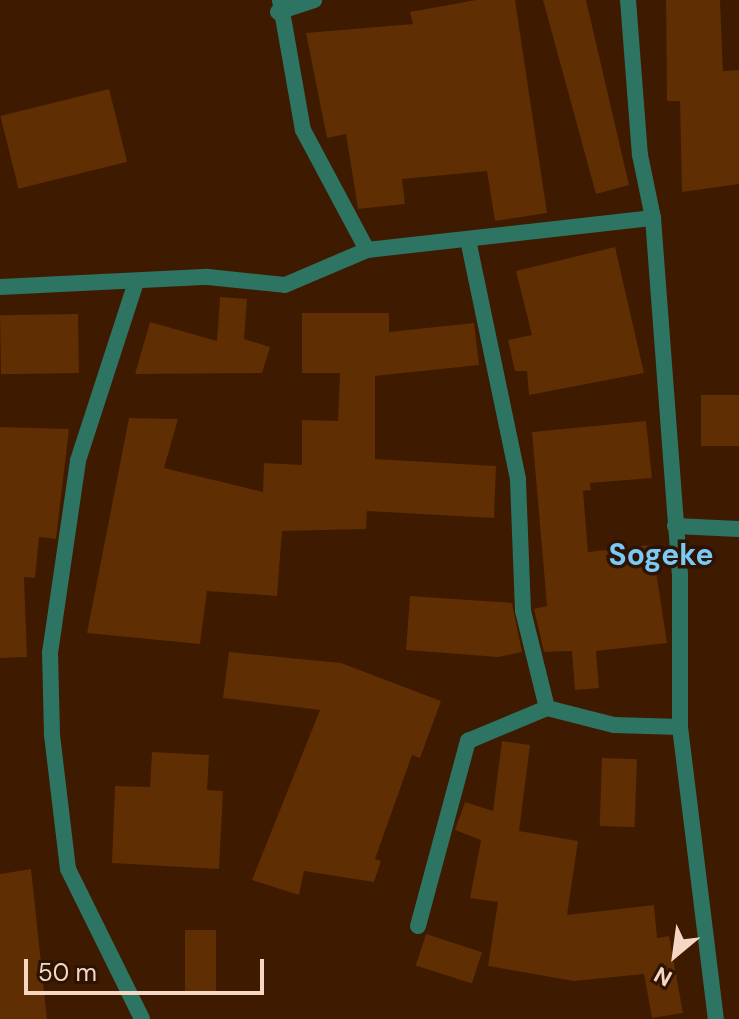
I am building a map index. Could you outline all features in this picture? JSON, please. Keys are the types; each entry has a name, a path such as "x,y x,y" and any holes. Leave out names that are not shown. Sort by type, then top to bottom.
{"street":[{"path":"314,0 279,6 303,130 367,250"},
{"path":"628,0 640,155 653,218 675,526 680,727 716,1019"},
{"path":"0,287 208,277 285,285 367,250 653,218"},
{"path":"468,239 518,479 523,611 547,708"},
{"path":"136,282 78,461 50,652 52,735 68,869 142,1019"},
{"path":"675,526 739,529"},
{"path":"418,926 468,741 547,708 614,725 680,727"}],"building":[{"path":"476,0 515,0 547,213 495,221 487,171 402,179 405,204 358,209 346,134 327,138 306,33 413,24 410,12"},
{"path":"543,0 586,0 629,185 596,194"},
{"path":"666,0 720,0 723,71 739,70 739,184 682,192 680,101 667,101"},
{"path":"109,89 127,162 18,189 0,116"},
{"path":"615,247 644,373 529,395 527,371 515,371 508,340 532,335 516,271"},
{"path":"220,297 247,299 244,339 270,347 262,373 135,374 150,322 217,341"},
{"path":"302,313 389,313 389,332 474,323 479,365 375,376 375,459 496,466 494,518 367,511 366,529 282,531 277,596 207,591 200,644 87,633 129,418 178,419 164,468 263,492 264,463 302,465 302,420 338,421 340,373 302,373"},
{"path":"78,314 79,373 1,374 0,315"},
{"path":"701,395 739,395 739,446 701,446"},
{"path":"646,421 652,478 590,483 591,490 583,491 588,552 652,545 667,643 596,651 599,688 575,690 572,651 544,652 534,609 547,606 532,432"},
{"path":"0,427 69,429 56,539 39,537 35,578 24,577 27,657 0,658"},
{"path":"410,596 512,603 522,652 498,657 406,650"},
{"path":"229,652 341,663 441,701 420,758 412,755 375,859 381,861 374,882 304,871 299,895 252,880 320,710 223,698"},
{"path":"502,741 530,745 519,831 578,841 567,915 654,905 657,938 669,936 683,1013 652,1018 644,974 574,981 488,966 498,902 470,898 481,840 455,830 465,802 493,811"},
{"path":"152,752 209,755 207,790 223,791 219,869 112,863 115,786 150,787"},
{"path":"602,758 637,759 635,827 600,826"},
{"path":"31,869 47,1019 0,1019 0,874"},
{"path":"185,930 216,930 216,995 185,995"},
{"path":"426,934 482,952 472,984 416,965"}],"district":[{"name":"Sogeke","path":"661,555"}]}
